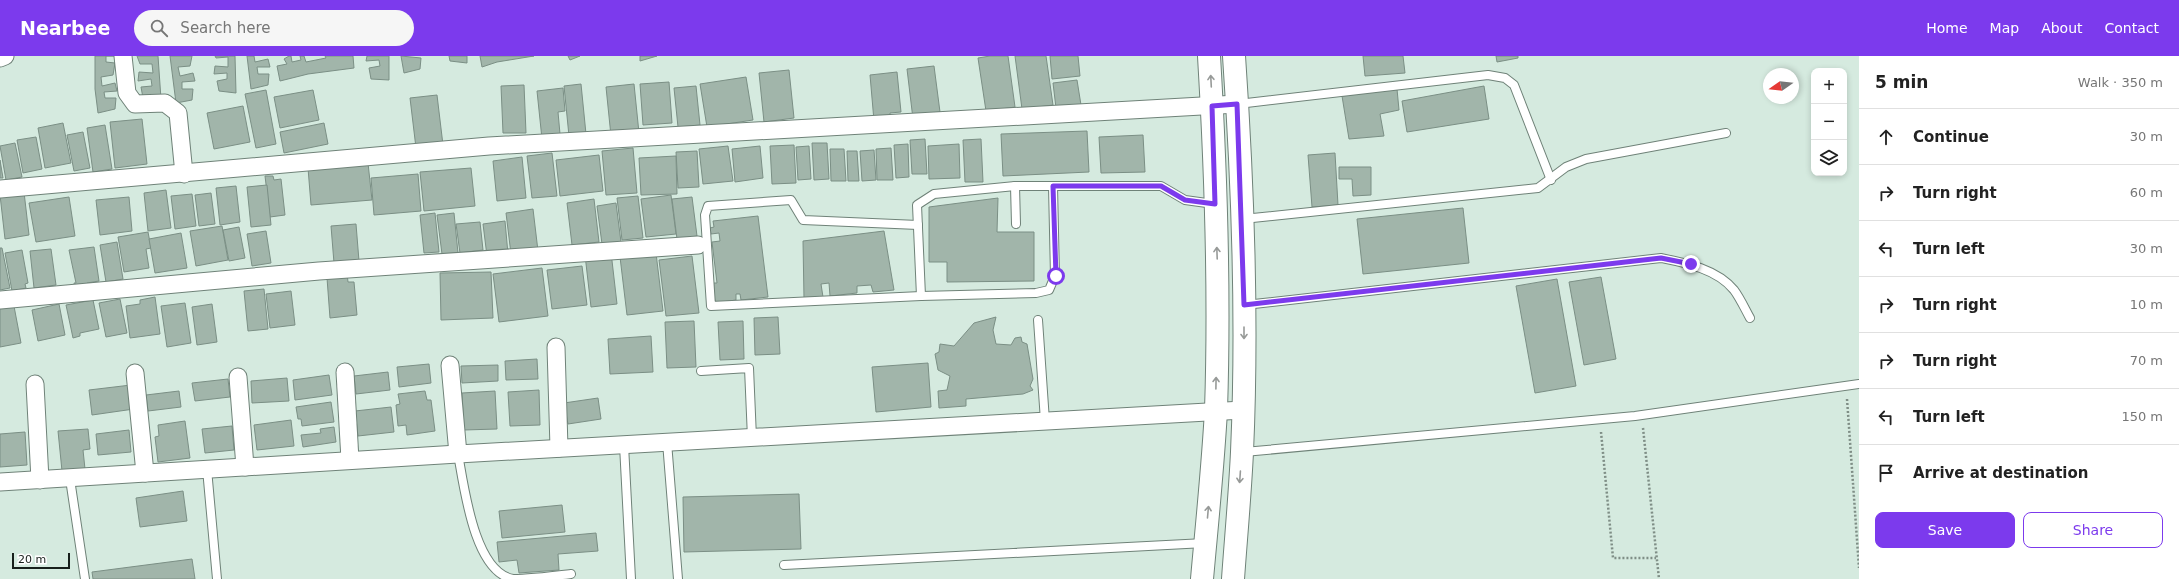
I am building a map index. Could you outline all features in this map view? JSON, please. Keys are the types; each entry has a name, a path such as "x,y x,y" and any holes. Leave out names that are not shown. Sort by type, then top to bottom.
{"main road":[{"path":"1202,579 1216,411 1218,280 1209,56"},
{"path":"1233,579 1242,452 1244,305 1242,219 1234,56"}],"street":[{"path":"0,58 5,56"},
{"path":"123,56 127,94 135,104 165,103 178,113 184,174"},
{"path":"0,189 489,146 1237,104"},
{"path":"0,300 319,271 698,245"},
{"path":"556,347 559,448"},
{"path":"450,365 458,454"},
{"path":"345,372 350,460"},
{"path":"136,373 145,473"},
{"path":"238,377 245,467"},
{"path":"35,384 40,480"},
{"path":"0,482 70,479 350,460 1243,410"}],"lane":[{"path":"1237,104 1488,75 1505,78 1514,85 1551,180"},
{"path":"1242,219 1496,194 1538,188 1551,180 1566,167 1586,159 1726,133"},
{"path":"921,296 917,205 934,194 1015,186 1161,186 1185,200 1215,204"},
{"path":"1015,186 1016,224"},
{"path":"918,225 803,220 791,200 708,206 705,215 711,306 921,296 1036,294 1049,290 1056,276 1053,186"},
{"path":"1244,305 1661,258 1691,264 1717,276 1734,290 1750,318"},
{"path":"1038,320 1046,421"},
{"path":"701,371 749,368 752,438"},
{"path":"1242,452 1641,416 1859,384"},
{"path":"667,442 678,579"},
{"path":"624,445 631,579"},
{"path":"458,454 481,549 492,567 501,575 514,579 571,574"},
{"path":"207,469 217,579"},
{"path":"70,479 85,579"},
{"path":"784,565 1206,543"}],"path":[{"path":"1846,386 1859,568"},
{"path":"1641,416 1658,579"},
{"path":"1600,420 1613,558 1656,558"}],"building":[{"path":"95,56 106,56 106,62 115,63 113,75 101,77 102,86 115,83 117,91 104,92 105,98 116,98 115,109 98,113 95,89"},
{"path":"137,56 158,56 161,99 143,98 141,87 152,86 151,79 138,81 139,72 153,73 152,64 140,64"},
{"path":"170,56 192,56 190,66 178,67 180,76 193,73 195,81 182,82 182,89 193,89 192,100 176,103"},
{"path":"215,56 235,56 236,93 219,91 217,81 227,79 227,73 214,74 215,66 228,67 228,57 216,58"},
{"path":"247,56 254,56 255,62 268,59 270,67 257,67 258,74 269,74 268,85 251,89"},
{"path":"291,56 292,62 301,60 300,56 304,56 306,62 326,58 325,56 353,56 354,68 308,74 280,81 277,66 287,64 284,59"},
{"path":"367,56 389,56 389,80 371,79 369,68 380,66 379,60 366,61"},
{"path":"401,56 421,58 420,69 404,73"},
{"path":"449,56 467,56 467,63 450,61"},
{"path":"480,56 534,56 497,62 482,67"},
{"path":"568,56 580,56 570,60"},
{"path":"640,56 657,56 640,61"},
{"path":"1008,56 1015,107 986,111 978,58"},
{"path":"1015,56 1046,56 1053,105 1022,109"},
{"path":"1050,56 1078,56 1080,76 1052,79"},
{"path":"1363,56 1403,56 1405,73 1365,76"},
{"path":"1496,56 1518,56 1518,58 1497,62"},
{"path":"934,66 940,112 930,113 913,119 907,69"},
{"path":"789,70 794,118 764,122 759,73"},
{"path":"897,72 901,112 890,113 890,120 874,121 870,75"},
{"path":"746,77 753,120 707,127 700,84"},
{"path":"1077,80 1081,105 1056,108 1053,83"},
{"path":"669,82 672,123 643,125 640,84"},
{"path":"581,84 586,134 569,136 564,86"},
{"path":"634,84 639,133 611,136 606,87"},
{"path":"524,85 526,133 503,133 501,86"},
{"path":"696,86 700,125 678,127 674,88"},
{"path":"1484,86 1489,119 1407,132 1402,101"},
{"path":"563,88 565,111 558,112 560,134 542,139 537,91"},
{"path":"1397,89 1399,110 1380,114 1384,136 1349,139 1342,96"},
{"path":"266,90 276,144 256,148 245,94"},
{"path":"313,90 319,120 280,128 274,97"},
{"path":"437,95 443,145 416,148 410,98"},
{"path":"243,106 250,142 214,149 207,113"},
{"path":"142,119 147,164 115,168 110,122"},
{"path":"63,123 71,163 45,168 38,128"},
{"path":"324,123 328,144 284,153 280,132"},
{"path":"105,125 112,169 93,172 87,128"},
{"path":"1087,131 1089,172 1003,176 1001,134"},
{"path":"83,132 90,168 74,171 67,135"},
{"path":"1143,135 1145,172 1101,173 1099,137"},
{"path":"36,137 42,169 23,173 17,140"},
{"path":"925,139 927,174 912,174 910,140"},
{"path":"981,139 983,182 965,182 963,140"},
{"path":"15,143 22,177 6,180 0,146"},
{"path":"812,143 827,143 829,179 814,180"},
{"path":"908,144 909,177 896,178 894,145"},
{"path":"959,144 960,178 929,179 928,146"},
{"path":"794,145 796,183 772,184 770,146"},
{"path":"728,146 733,181 703,184 699,149"},
{"path":"760,146 763,178 735,182 732,149"},
{"path":"809,146 811,179 798,180 796,147"},
{"path":"633,148 637,193 606,195 602,151"},
{"path":"891,148 893,180 877,180 876,149"},
{"path":"830,149 844,149 846,181 831,181"},
{"path":"874,150 876,180 862,181 860,151"},
{"path":"697,151 699,187 678,188 676,152"},
{"path":"847,151 857,151 859,181 848,181"},
{"path":"552,153 557,196 532,198 527,156"},
{"path":"1335,153 1338,205 1312,207 1308,155"},
{"path":"599,155 603,191 560,196 556,160"},
{"path":"676,156 677,194 641,195 639,158"},
{"path":"522,157 526,198 497,201 493,161"},
{"path":"0,160 3,178 0,178"},
{"path":"368,163 372,200 311,205 308,168"},
{"path":"1339,167 1371,167 1371,195 1353,196 1352,179 1339,179"},
{"path":"471,168 475,206 424,211 420,172"},
{"path":"418,174 421,211 374,215 371,178"},
{"path":"265,176 273,176 274,180 281,179 285,215 270,217"},
{"path":"267,185 271,225 251,227 247,187"},
{"path":"236,186 240,222 220,225 216,188"},
{"path":"166,190 171,228 148,231 144,193"},
{"path":"24,192 29,235 5,239 0,195"},
{"path":"211,193 215,224 199,226 195,195"},
{"path":"192,194 196,226 175,229 171,196"},
{"path":"671,195 676,234 646,237 641,199"},
{"path":"638,196 643,238 622,240 617,198"},
{"path":"69,197 75,236 36,242 29,203"},
{"path":"129,197 132,231 100,235 96,200"},
{"path":"692,197 697,236 677,239 672,199"},
{"path":"998,198 997,232 1034,232 1034,281 947,282 947,262 929,262 929,207"},
{"path":"594,199 599,242 572,245 567,203"},
{"path":"616,203 621,242 602,244 597,206"},
{"path":"1463,208 1469,263 1363,274 1357,219"},
{"path":"533,209 538,251 511,254 506,213"},
{"path":"435,213 439,252 424,253 420,215"},
{"path":"454,213 458,253 442,254 437,215"},
{"path":"758,216 768,297 741,300 740,294 736,294 736,300 715,303 713,283 717,283 712,242 720,241 719,233 711,234 710,228 714,227 713,221"},
{"path":"505,221 508,254 487,256 483,224"},
{"path":"480,222 483,250 460,253 456,224"},
{"path":"356,224 359,261 334,263 331,226"},
{"path":"222,226 228,260 196,266 190,231"},
{"path":"239,227 245,258 229,261 223,230"},
{"path":"266,231 271,263 252,266 247,234"},
{"path":"884,231 894,290 873,292 871,285 857,286 857,293 830,296 829,283 821,284 823,297 804,299 803,241"},
{"path":"148,232 151,248 146,249 149,268 124,272 118,237"},
{"path":"181,233 187,268 155,273 149,239"},
{"path":"117,242 123,279 106,282 100,245"},
{"path":"94,247 99,281 87,283 88,286 75,288 74,283 76,283 69,250"},
{"path":"0,248 2,248 10,288 0,290"},
{"path":"51,249 56,285 34,288 30,251"},
{"path":"22,250 28,283 25,284 26,288 12,291 5,253"},
{"path":"611,252 617,304 591,307 585,255"},
{"path":"656,253 663,311 627,315 620,257"},
{"path":"692,256 699,313 666,316 659,260"},
{"path":"582,266 587,305 552,309 547,270"},
{"path":"542,268 548,316 499,322 493,274"},
{"path":"491,272 493,318 441,320 440,273"},
{"path":"347,273 348,282 354,282 357,315 330,318 327,278"},
{"path":"1601,277 1616,359 1584,365 1569,282"},
{"path":"1557,279 1576,386 1535,393 1516,286"},
{"path":"264,289 268,329 248,331 244,291"},
{"path":"291,291 295,325 270,328 266,294"},
{"path":"155,297 160,334 130,338 126,306 140,304 140,300"},
{"path":"120,299 127,333 106,337 99,303"},
{"path":"93,300 99,329 80,333 80,336 73,338 66,305"},
{"path":"13,301 21,343 0,347 0,304"},
{"path":"185,303 191,343 167,347 161,306"},
{"path":"59,304 65,335 38,341 32,310"},
{"path":"212,304 217,342 197,345 192,307"},
{"path":"778,317 780,354 755,355 754,318"},
{"path":"996,317 993,330 996,344 1011,345 1015,338 1021,337 1022,342 1027,344 1033,379 1030,386 1033,390 1023,394 966,399 966,406 939,408 938,391 947,390 950,376 938,370 935,354 939,352 940,344 954,346 974,323"},
{"path":"694,321 696,367 667,368 665,322"},
{"path":"743,321 744,359 720,360 718,322"},
{"path":"651,336 653,372 610,374 608,339"},
{"path":"537,359 538,379 506,380 505,361"},
{"path":"928,363 931,407 876,412 872,367"},
{"path":"429,364 431,383 399,387 397,367"},
{"path":"498,365 498,381 462,383 461,366"},
{"path":"388,372 390,390 356,394 354,376"},
{"path":"329,375 332,395 295,400 293,380"},
{"path":"287,378 289,401 252,403 251,381"},
{"path":"228,379 230,397 195,401 192,383"},
{"path":"131,385 134,409 92,415 89,390"},
{"path":"539,390 540,425 510,426 508,392"},
{"path":"179,391 181,407 148,411 146,395"},
{"path":"425,391 427,400 431,400 435,431 407,435 406,425 398,426 396,405 400,404 398,394"},
{"path":"495,391 497,429 464,430 462,393"},
{"path":"598,398 601,419 568,424 564,403"},
{"path":"331,402 334,422 302,426 301,419 298,419 296,407"},
{"path":"391,407 394,432 358,436 355,411"},
{"path":"291,420 294,446 257,450 254,425"},
{"path":"185,421 190,458 158,462 155,437 159,436 158,425"},
{"path":"232,426 234,450 205,453 202,429"},
{"path":"334,427 336,442 303,447 301,435 321,433 320,429"},
{"path":"88,429 90,449 83,450 85,469 62,471 58,431"},
{"path":"129,430 131,452 98,455 96,434"},
{"path":"25,432 27,465 0,467 0,434"},
{"path":"183,491 187,521 140,527 136,498"},
{"path":"799,494 801,549 684,552 683,497"},
{"path":"562,505 565,532 502,538 499,511"},
{"path":"596,533 598,551 558,554 559,570 519,573 517,560 499,562 497,542"},
{"path":"192,559 195,579 93,579 92,572"}],"route":[{"path":"1056,276 1053,186 1161,186 1185,200 1215,204 1212,106 1237,104 1244,305 1661,258 1691,264"}]}
